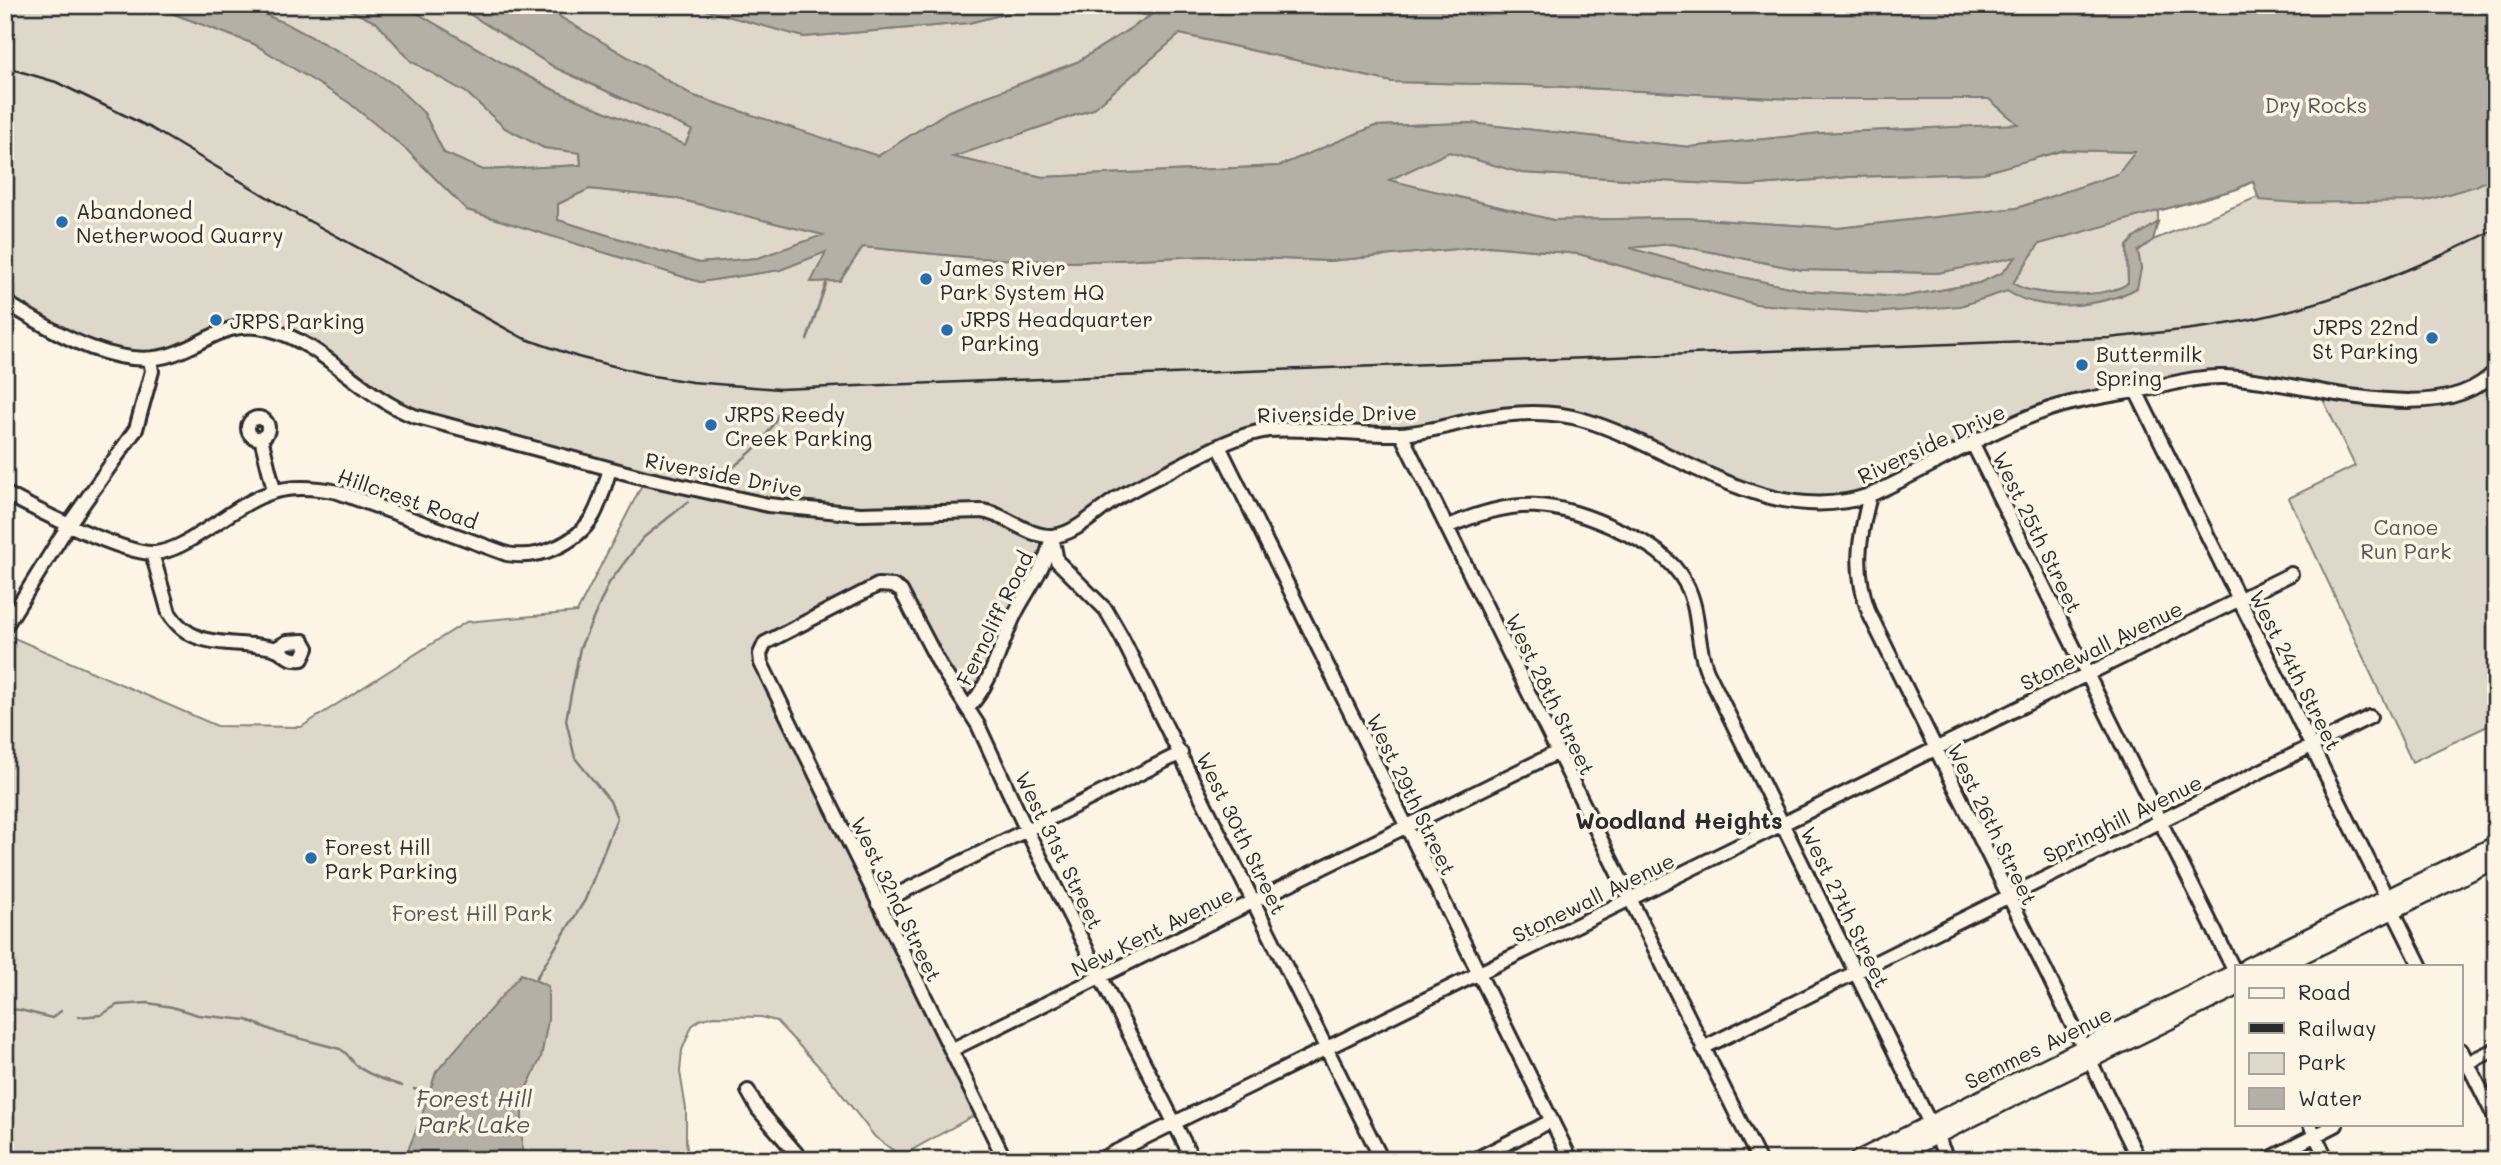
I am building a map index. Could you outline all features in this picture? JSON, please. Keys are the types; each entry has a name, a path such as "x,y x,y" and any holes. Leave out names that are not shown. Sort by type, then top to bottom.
{"main road":[{"name":"Semmes Avenue","path":"2281,965 2496,845"},
{"name":"Semmes Avenue","path":"2260,965 2390,904 2496,859"},
{"name":"Semmes Avenue","path":"1858,1160 1933,1130 2235,977"},
{"name":"Semmes Avenue","path":"1886,1160 1933,1130"}],"street":[{"name":"Riverside Drive","path":"5,302 100,352 119,358 150,360 174,354 230,328 243,326 268,329 301,341 393,408 433,422 737,500 798,509 860,513 988,511 1032,531 1052,536 1068,532 1128,492 1219,446 1268,430 1401,434 1499,415 1558,414 1601,426 1771,498 1824,504 1870,495 2050,409 2136,391 2222,377 2260,380 2384,400 2419,402 2442,400 2462,393 2481,384 2495,372"},
{"path":"5,627 69,524 128,440 144,370 150,360"},
{"name":"West 24th Street","path":"2136,391 2420,965"},
{"name":"West 28th Street","path":"1401,434 1759,1160"},
{"path":"261,438 274,490"},
{"name":"West 25th Street","path":"1973,444 2159,821 2235,967"},
{"name":"West 29th Street","path":"1219,446 1571,1160"},
{"name":"Hillcrest Road","path":"152,553 190,541 260,495 274,490 307,487 338,492 508,554 534,556 552,550 584,527 595,511 610,469"},
{"path":"5,493 106,541 152,553 169,613 189,635 209,642 275,649"},
{"name":"West 26th Street","path":"1870,495 1858,553 1858,575 1873,622 2139,1160"},
{"name":"West 27th Street","path":"1447,527 1490,510 1527,505 1547,506 1591,517 1647,543 1674,566 1687,586 1696,609 1701,654 1707,671 1948,1160"},
{"name":"Ferncliff Road","path":"760,654 768,641 873,587 883,584 893,586 903,594 941,667 968,708 986,686 1013,619 1044,562 1052,536"},
{"name":"West 30th Street","path":"1052,536 1054,553 1060,566 1096,599 1113,620 1382,1160"},
{"name":"Stonewall Avenue","path":"1099,1160 2291,573"},
{"name":"West 32nd Street","path":"760,654 763,669 1005,1160"},
{"name":"West 31st Street","path":"968,708 1193,1160"},
{"name":"Springhill Avenue","path":"1703,1048 2370,717"},
{"name":"New Kent Avenue","path":"951,1051 1558,752"},
{"path":"878,904 1181,753"},
{"path":"2496,1049 2464,1065 2496,1120"},
{"path":"748,1091 758,1109 802,1160"},
{"path":"1474,1160 1551,1121"},
{"path":"2267,1160 2313,1130 2331,1126"},
{"path":"2313,1130 2327,1160"}],"green space":[{"path":"5,5 150,5 254,44 349,102 407,150 467,210 700,282 780,270 827,251 812,282 827,281 862,247 977,258 1072,262 1204,256 1329,261 1489,246 1579,254 1755,304 1960,306 2007,291 2016,296 2120,297 2141,269 2138,251 2153,240 2258,197 2254,181 2237,189 2158,211 2158,222 2127,246 2128,283 2118,288 2071,295 2037,292 2013,283 2039,244 2157,211 2496,5 2496,722 2412,762 2289,498 2355,466 2318,389 2240,378 2060,406 1879,491 1799,503 1558,414 1428,430 1246,435 1062,534 968,708 903,594 889,585 767,643 760,654 980,1112 901,1156 875,1137 826,1074 776,1021 761,1017 714,1016 699,1020 692,1026 682,1050 680,1072 686,1109 686,1140 692,1160 5,1160 5,634 217,726 301,727 466,622 577,612 645,479 414,416 331,361 255,327 189,347 119,357 5,302"},
{"path":"242,5 340,5 377,23 411,61 467,93 505,128 544,148 580,152 581,165 483,170 444,153 424,113 287,24"},
{"path":"403,5 455,5 556,68 692,130 685,146 556,91"},
{"path":"548,5 687,5 804,37 969,23 1039,5 1091,5 1151,15 1077,62 949,111 878,156 694,96 560,17"},
{"path":"1180,34 1392,82 1527,85 1795,99 1989,99 2019,125 1821,133 1690,147 1469,123 1375,126 1279,166 1043,177 952,157 1093,109"},
{"path":"2064,150 2136,152 2118,174 2017,208 1838,228 1684,218 1553,220 1388,180 1449,152 1522,173 1748,186 1849,177 1983,173"},
{"path":"589,189 674,198 825,235 758,258 699,263 558,220 558,204"},
{"path":"1671,244 1802,270 1937,273 2017,256 2002,273 1979,283 1902,297 1807,291 1704,269 1628,248"}],"water":[{"path":"150,5 242,5 287,24 395,85 424,113 444,153 483,170 581,165 580,153 544,148 505,128 467,93 411,61 377,23 340,5 403,5 556,91 685,145 692,130 556,68 455,5 548,5 560,17 694,96 878,156 949,111 1077,62 1150,16 1091,5 2496,5 2496,176 2476,186 2424,201 2296,203 2259,200 2253,181 2237,189 2039,244 2013,283 2036,292 2053,294 2105,292 2128,283 2127,246 2158,222 2153,240 2138,251 2141,269 2137,288 2106,300 2072,305 2037,303 2007,291 1960,306 1872,313 1755,304 1579,254 1489,246 1329,261 1204,256 1072,262 977,258 863,247 840,281 811,282 826,252 780,270 700,282 467,210 407,150 348,102 254,44","holes":["1180,34 1392,82 1527,85 1795,99 1989,99 2018,124 1821,133 1690,147 1469,123 1375,126 1279,166 1043,177 953,157 1093,109","2064,150 2135,152 2118,174 2017,208 1838,228 1684,218 1553,220 1389,180 1449,152 1522,173 1748,186 1849,177 1983,173","589,189 674,198 823,235 758,258 699,263 558,220 558,204","1671,244 1802,270 1938,273 2016,257 2002,273 1979,283 1902,297 1807,291 1704,269 1630,248"]},
{"path":"687,5 1039,5 969,23 804,37"},
{"name":"Forest Hill Park Lake","path":"521,974 548,986 548,1020 541,1058 522,1097 522,1160 404,1160 436,1072"}],"waterway":[{"path":"807,340 827,281"},
{"path":"718,479 763,440 781,408"},
{"path":"535,980 585,900 617,818 610,801 575,758 566,720 580,648 609,583 643,538 688,502"},
{"path":"79,1017 101,1015 117,1005 148,1003 198,1015 247,1020 279,1033 340,1049 365,1071 402,1086"},
{"path":"5,1009 52,1018 61,1011"},
{"path":"414,1089 429,1094"}],"railway":[{"path":"5,67 56,82 151,128 289,210 523,338 578,357 653,376 779,389 2109,338 2211,326 2296,309 2398,274 2496,229"}],"place":[{"name":"Abandoned Netherwood Quarry","path":"62,222"},
{"name":"James River Park System HQ","path":"926,279"},
{"name":"JRPS Parking","path":"216,320"},
{"name":"JRPS Headquarter Parking","path":"947,330"},
{"name":"JRPS 22nd St Parking","path":"2432,338"},
{"name":"Buttermilk Spring","path":"2082,365"},
{"name":"JRPS Reedy Creek Parking","path":"711,425"},
{"name":"Forest Hill Park Parking","path":"311,858"}],"district":[{"name":"Woodland Heights","path":"1679,820"}],"park label":[{"name":"Dry Rocks","path":"2316,104"},
{"name":"Canoe Run Park","path":"2406,538"},
{"name":"Forest Hill Park","path":"472,912"}]}
